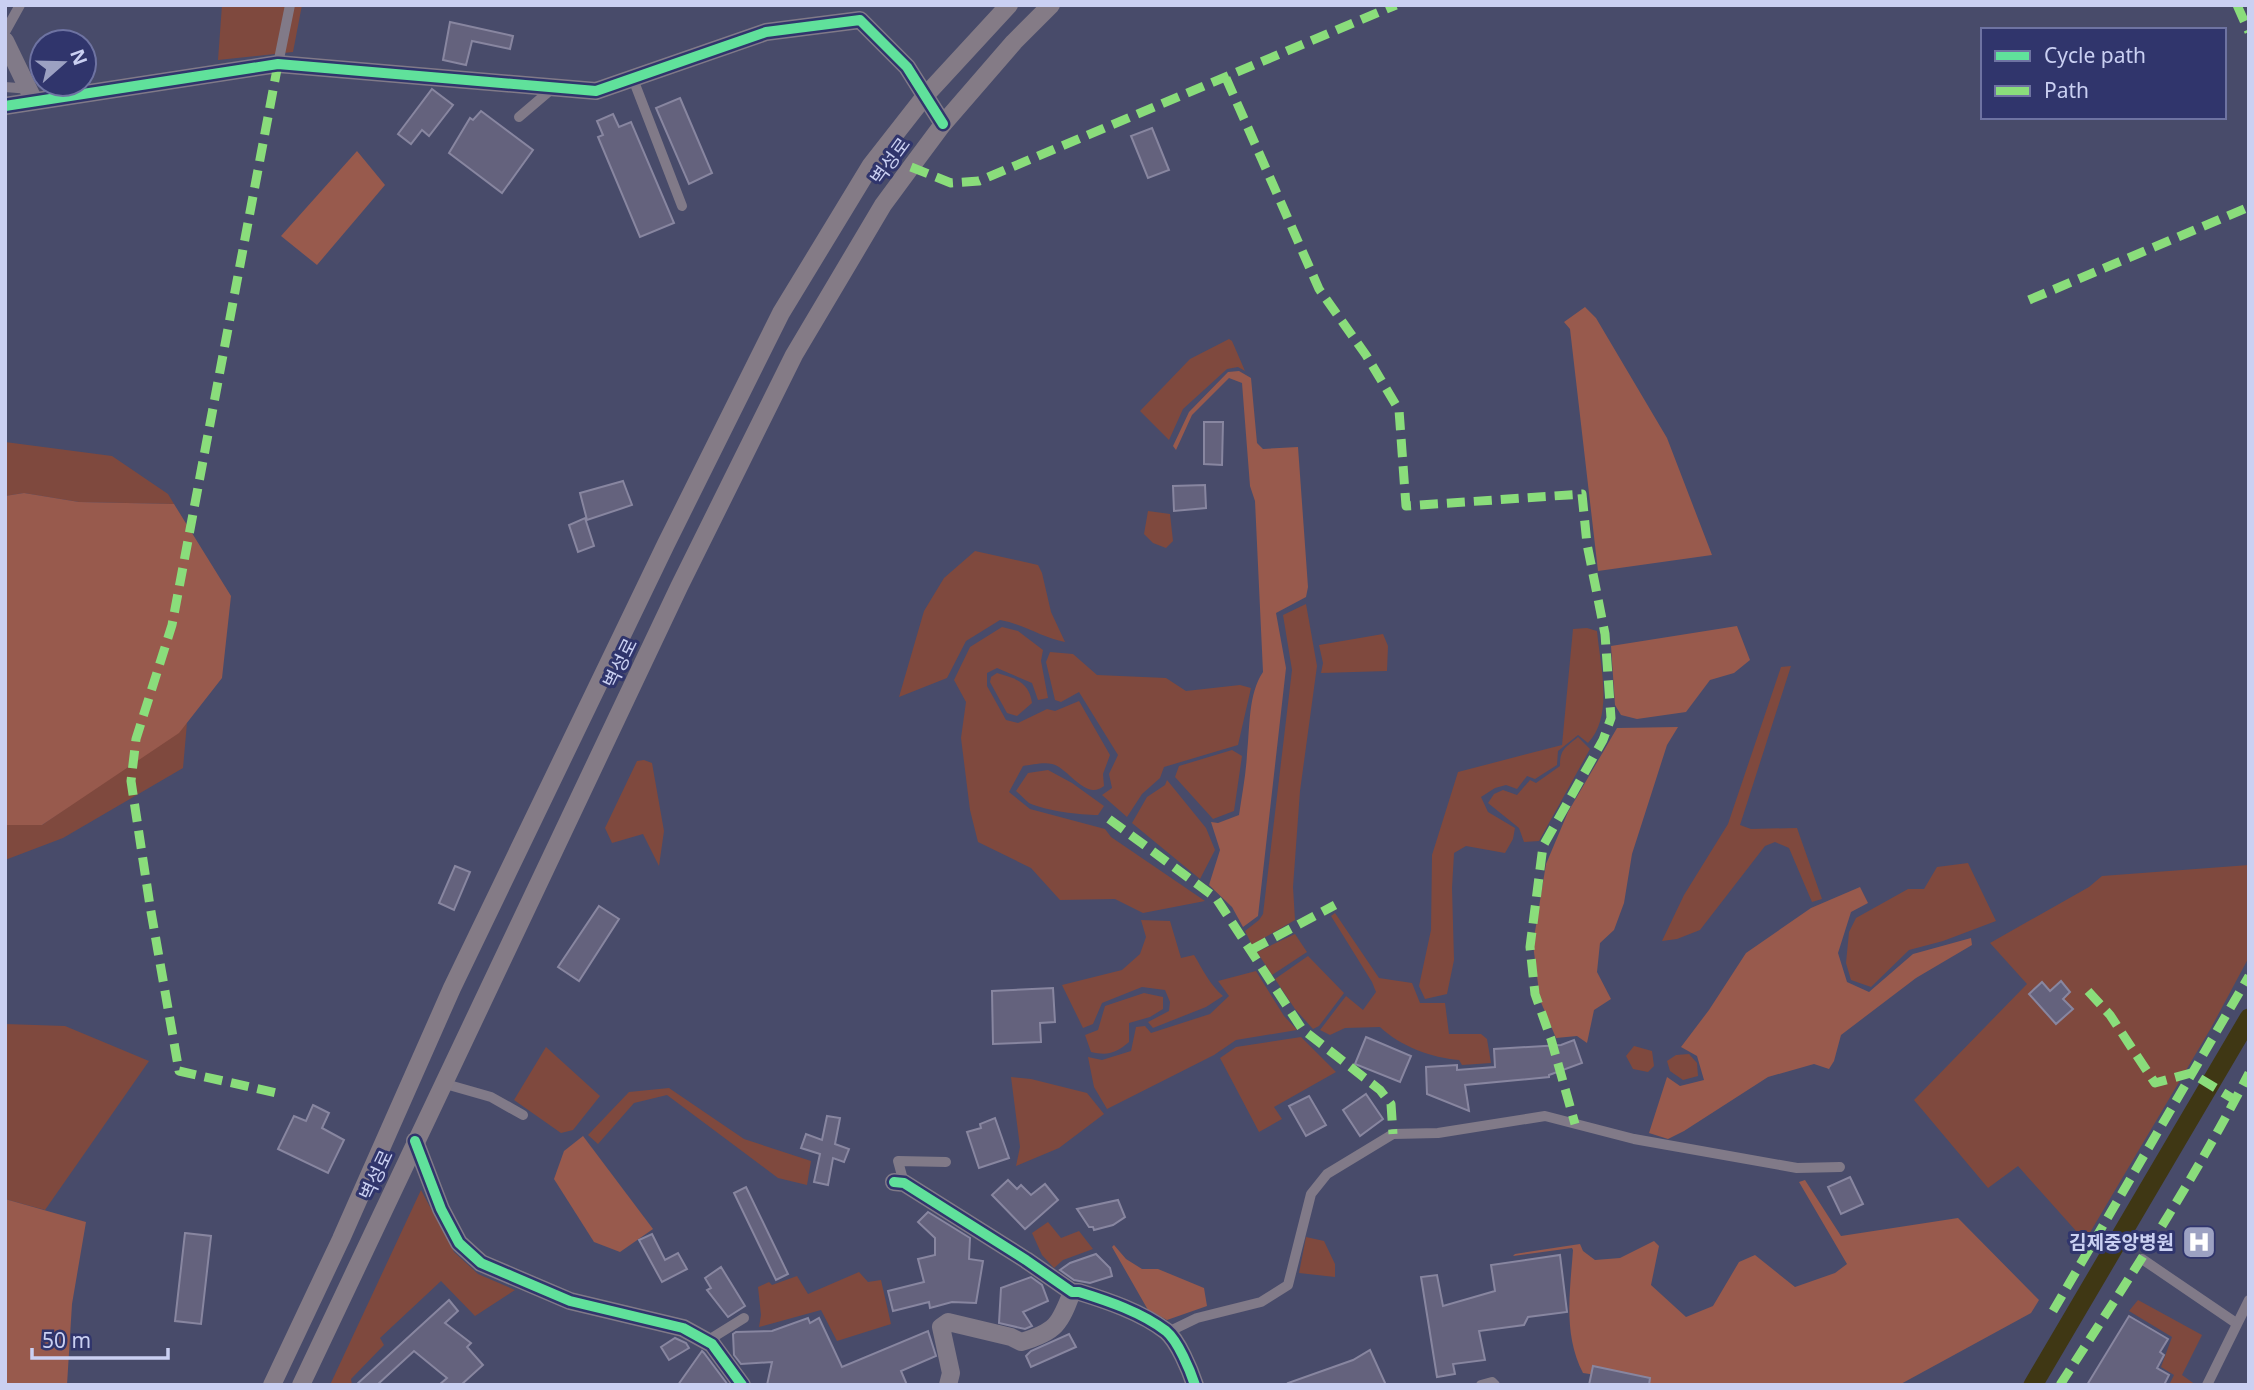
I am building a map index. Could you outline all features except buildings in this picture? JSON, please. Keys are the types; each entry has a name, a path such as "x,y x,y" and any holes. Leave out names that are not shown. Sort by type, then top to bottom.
{"main road":[{"name":"벽성로","path":"272,1385 341,1239 452,988 775,325 871,165 925,96 1009,5"},
{"name":"벽성로","path":"301,1385 679,587 794,355 883,205 943,124 1014,42 1051,5"}],"street":[{"path":"98,87 278,64 596,92 766,33 860,20 908,67 943,124"},
{"path":"5,41 28,87"},
{"path":"5,106 28,97"},
{"path":"415,1141 441,1209 459,1243 481,1263 570,1301 683,1328 712,1344 742,1385"},
{"path":"899,1183 1072,1292 1118,1305 1168,1332 1189,1366 1195,1385"},
{"path":"948,1385 951,1373 941,1327 948,1322 1011,1337 1021,1342 1036,1338 1061,1322 1072,1292"}],"lane":[{"path":"5,32 20,5"},
{"path":"278,64 290,5"},
{"path":"633,79 682,206"},
{"path":"5,87 28,94"},
{"path":"519,117 553,88"},
{"path":"443,1083 491,1097 523,1115"},
{"path":"1168,1332 1197,1318 1261,1302 1288,1285 1311,1194 1326,1174 1393,1134 1438,1133 1545,1116 1634,1139 1797,1168 1840,1167"},
{"path":"899,1183 898,1161 946,1162"},
{"path":"2141,1259 2236,1323"},
{"path":"2207,1385 2249,1300"},
{"path":"707,1341 744,1318"},
{"path":"1481,1385 1492,1382 1495,1385"}],"shaded area":[{"path":"222,5 302,5 293,52 218,60"},
{"path":"357,151 385,185 317,265 281,236"},
{"path":"1585,307 1596,318 1667,438 1712,555 1598,571 1570,329 1564,322"},
{"path":"1229,339 1245,371 1238,367 1227,369 1183,409 1169,440 1140,411 1190,359"},
{"path":"1239,371 1251,378 1257,443 1263,449 1298,447 1308,587 1306,597 1276,613 1286,668 1258,916 1243,927 1232,907 1209,885 1220,850 1211,822 1218,823 1239,815 1252,701 1263,672 1255,501 1250,486 1242,383 1229,378 1192,415 1176,450 1173,446 1189,412 1228,372"},
{"path":"5,442 112,456 168,494 174,504 79,502 24,493 5,496"},
{"path":"24,493 79,502 174,504 231,596 222,678 179,733 42,825 5,825 5,496"},
{"path":"1148,511 1170,514 1173,541 1166,548 1153,543 1144,534"},
{"path":"975,551 1038,565 1051,612 1065,642 1000,620 966,641 947,678 899,697 924,611 944,578"},
{"path":"1306,604 1317,666 1300,791 1293,887 1295,920 1252,945 1245,931 1263,914 1292,670 1283,615"},
{"path":"1737,626 1750,660 1734,673 1710,680 1686,712 1637,719 1621,715 1615,705 1611,646"},
{"path":"1002,627 1018,631 1043,650 1041,661 1048,698 1038,700 1032,683 997,668 987,673 987,686 1006,720 1018,723 1047,709 1055,711 1079,701 1110,755 1103,774 1104,786 1097,790 1084,787 1058,767 1045,763 1023,766 1009,792 1030,809 1105,829 1111,837 1205,901 1143,913 1115,899 1060,900 1031,868 978,842 970,810 961,738 966,702 954,680 970,647"},
{"path":"1587,628 1597,631 1602,674 1603,705 1596,732 1588,743 1578,735 1558,751 1557,765 1535,779 1527,776 1517,789 1506,785 1481,797 1488,812 1515,828 1513,839 1505,853 1466,846 1454,853 1454,960 1447,994 1425,999 1419,986 1431,930 1432,855 1458,772 1562,745 1573,629"},
{"path":"1383,634 1388,646 1387,671 1321,673 1323,663 1319,645"},
{"path":"1050,652 1073,654 1097,675 1166,678 1186,691 1240,685 1251,688 1238,745 1164,767 1160,778 1142,794 1127,817 1102,795 1112,788 1109,774 1118,755 1079,692 1061,702 1055,700 1046,662"},
{"path":"1791,666 1740,825 1751,829 1797,828 1822,899 1812,902 1789,848 1775,842 1765,846 1700,930 1677,939 1662,941 1684,895 1728,824 1781,667"},
{"path":"997,673 1015,679 1028,690 1032,703 1017,716 1007,713 990,682 991,677"},
{"path":"187,723 183,768 63,838 5,860 5,825 42,825"},
{"path":"1678,727 1667,745 1632,854 1624,903 1614,930 1600,943 1597,972 1611,999 1594,1010 1587,1043 1577,1036 1556,1038 1540,1000 1533,944 1546,864 1568,812 1617,728"},
{"path":"1578,737 1590,749 1539,841 1524,842 1519,828 1488,803 1494,794 1503,790 1517,795 1530,780 1536,783 1560,766 1564,749"},
{"path":"1232,750 1242,756 1234,811 1213,819 1175,777 1179,766"},
{"path":"637,761 652,763 664,831 659,866 643,834 612,843 605,828"},
{"path":"1048,770 1104,806 1098,815 1044,808 1029,803 1016,791 1028,773"},
{"path":"1167,780 1206,828 1215,850 1200,879 1132,823 1147,797 1165,785"},
{"path":"1968,863 1996,921 1943,941 1909,950 1871,987 1851,980 1846,963 1849,932 1856,918 1908,889 1924,889 1937,867"},
{"path":"2249,865 2249,957 2211,1028 2085,1241 2018,1166 1988,1188 1914,1100 2027,984 1990,943 2089,887 2102,876"},
{"path":"1860,887 1868,903 1851,912 1838,953 1847,982 1869,992 1913,954 1971,938 1972,945 1916,978 1841,1035 1829,1069 1814,1064 1768,1077 1668,1139 1649,1133 1667,1077 1680,1086 1704,1080 1697,1056 1681,1047 1746,953 1811,908"},
{"path":"1335,913 1379,978 1412,983 1420,1003 1445,1003 1449,1034 1481,1034 1487,1039 1491,1063 1462,1065 1459,1060 1427,1054 1407,1045 1380,1027 1345,1028 1330,1035 1320,1030 1346,996 1363,1010 1376,992 1331,916"},
{"path":"1141,920 1170,921 1181,958 1194,955 1210,982 1223,996 1206,1007 1153,1028 1148,1022 1169,1011 1170,1002 1165,990 1142,987 1102,1003 1093,1024 1083,1028 1062,985 1122,970 1140,954 1146,937"},
{"path":"1295,934 1307,952 1272,975 1257,952"},
{"path":"1308,956 1344,993 1319,1026 1313,1029 1295,1009 1275,979"},
{"path":"1256,971 1284,1016 1297,1030 1236,1040 1214,1055 1107,1109 1094,1087 1088,1057 1102,1060 1131,1051 1136,1027 1145,1026 1151,1033 1210,1014 1229,996 1218,981"},
{"path":"1144,993 1163,997 1163,1009 1150,1017 1129,1023 1129,1042 1120,1049 1112,1053 1091,1052 1085,1035 1098,1030 1105,1006"},
{"path":"5,1024 65,1026 149,1061 45,1210 5,1199"},
{"path":"1301,1037 1336,1072 1274,1107 1282,1119 1259,1132 1220,1058 1236,1047"},
{"path":"1634,1046 1652,1051 1654,1066 1648,1072 1633,1069 1626,1056"},
{"path":"546,1047 600,1096 573,1130 561,1133 514,1100"},
{"path":"1689,1054 1697,1063 1698,1076 1683,1080 1670,1071 1667,1061 1676,1055"},
{"path":"1011,1077 1031,1079 1087,1093 1104,1114 1059,1148 1016,1166 1020,1147"},
{"path":"669,1088 744,1139 811,1161 807,1185 778,1178 667,1095 634,1103 598,1144 588,1135 629,1092"},
{"path":"583,1136 653,1229 620,1252 594,1242 554,1179 564,1151"},
{"path":"1805,1180 1841,1236 1958,1218 2039,1300 2031,1313 1899,1385 1661,1385 1583,1373 1570,1328 1572,1248 1513,1256 1580,1244 1583,1251 1595,1260 1620,1258 1654,1241 1659,1246 1651,1285 1686,1317 1713,1306 1739,1262 1755,1255 1795,1287 1835,1273 1847,1264 1799,1182"},
{"path":"421,1190 454,1252 478,1274 515,1290 475,1316 441,1281 380,1338 384,1345 351,1379 352,1385 330,1385"},
{"path":"5,1199 86,1222 72,1304 67,1385 5,1385"},
{"path":"1048,1222 1061,1238 1079,1231 1093,1249 1063,1260 1054,1268 1042,1255 1032,1233"},
{"path":"1306,1237 1324,1241 1335,1264 1335,1277 1299,1273"},
{"path":"1114,1245 1126,1259 1142,1269 1158,1269 1204,1288 1207,1306 1167,1320 1148,1310 1112,1247"},
{"path":"859,1272 868,1282 881,1280 891,1324 837,1341 821,1310 759,1327 761,1315 758,1287 797,1276 808,1294"},
{"path":"2138,1300 2202,1335 2182,1375 2196,1385 2169,1385 2174,1375 2161,1367 2172,1337 2129,1311"}],"waterway":[{"path":"2033,1385 2249,1018"}],"marked path":[{"path":"911,167 951,183 979,181 1396,5"},
{"path":"2237,5 2249,32"},
{"path":"278,64 172,625 136,739 131,781 179,1071 281,1094"},
{"path":"1226,78 1319,289 1366,355 1399,410 1406,506 1582,494 1587,544 1605,634 1611,718 1603,740 1543,846 1530,947 1535,994 1575,1124"},
{"path":"2029,300 2249,207"},
{"path":"1109,819 1216,898 1302,1029 1380,1090 1391,1104 1393,1134"},
{"path":"1251,950 1335,905"},
{"path":"2053,1311 2249,976"},
{"path":"2088,991 2110,1015 2155,1083 2191,1073 2235,1100"},
{"path":"2060,1385 2182,1192 2249,1073"}],"cycle path":[{"path":"5,106 278,64 596,91 766,32 860,20 907,67 943,124"},
{"path":"415,1141 441,1209 459,1243 481,1263 570,1301 683,1328 712,1344 742,1385"},
{"path":"894,1182 904,1183 1072,1292 1113,1303 1156,1324 1175,1342 1195,1385"}],"place":[{"name":"김제중앙병원","path":"2199,1242"}]}
